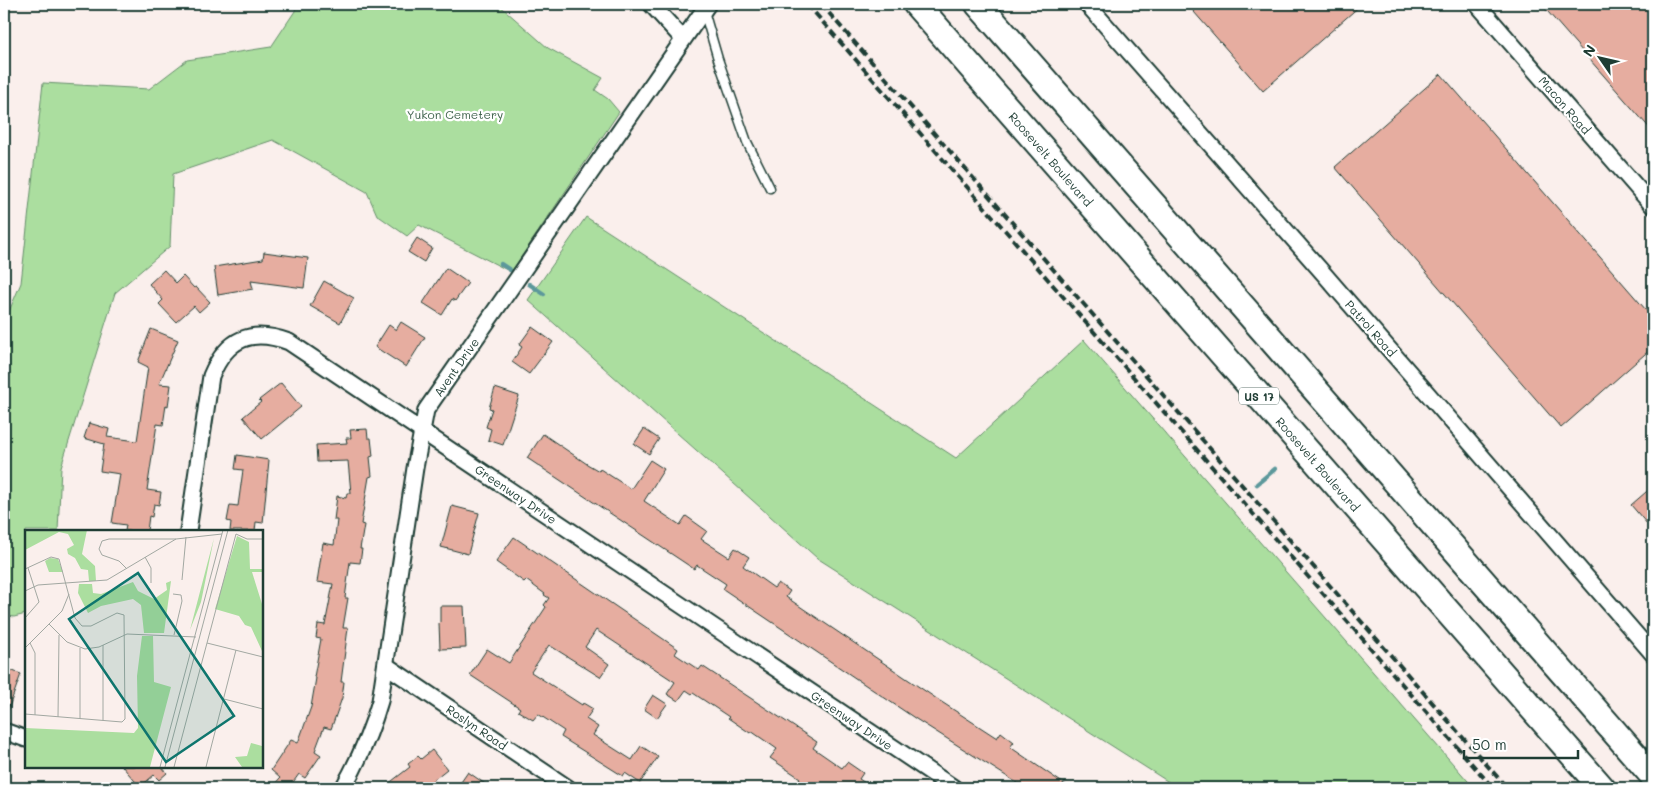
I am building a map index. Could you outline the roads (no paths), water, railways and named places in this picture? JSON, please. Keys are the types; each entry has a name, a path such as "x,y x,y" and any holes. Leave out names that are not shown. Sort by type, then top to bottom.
{"highway":[{"name":"Roosevelt Boulevard","path":"916,4 1602,788"},
{"path":"978,4 1653,776"}],"street":[{"path":"651,4 683,39"},
{"name":"Patrol Road","path":"1087,4 1653,654"},
{"name":"Macon Road","path":"1476,4 1653,206"},
{"name":"Avent Drive","path":"344,788 371,732 380,702 426,410 706,7"},
{"name":"Greenway Drive","path":"188,530 211,376 217,362 227,349 241,340 259,335 272,336 289,342 422,430 954,788"},
{"name":"Roslyn Road","path":"387,666 568,788"},
{"path":"4,731 25,738"}],"lane":[{"path":"706,7 718,58 747,142 770,188"}],"waterway":[{"path":"501,264 510,270"},
{"path":"529,284 544,294"},
{"path":"1257,484 1275,469"}],"railway":[{"path":"807,4 1493,788"},
{"path":"821,4 1507,788"}],"park label":[{"name":"Yukon Cemetery","path":"455,114"}]}
